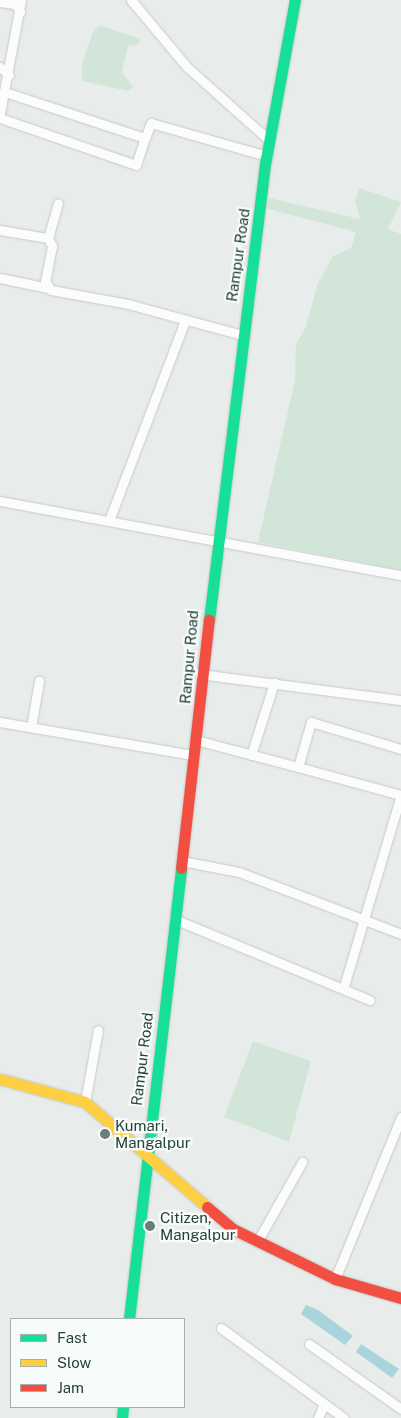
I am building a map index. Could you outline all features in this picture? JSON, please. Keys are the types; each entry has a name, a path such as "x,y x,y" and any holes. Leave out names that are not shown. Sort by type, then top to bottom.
{"main road":[{"name":"Rampur Road","path":"129,1318 145,1157 196,740 200,674 242,336 267,156 295,0"},
{"path":"0,1079 86,1102 145,1157 233,1229 335,1279 401,1298"}],"street":[{"path":"0,113 9,75 21,0"},
{"path":"131,0 187,67 270,141"},
{"path":"6,1 20,11"},
{"path":"0,67 9,75"},
{"path":"5,92 146,138"},
{"path":"0,118 136,165 151,123 267,156"},
{"path":"48,288 45,281 52,246 48,238 58,203"},
{"path":"0,230 48,238"},
{"path":"0,278 242,336"},
{"path":"110,518 185,321"},
{"path":"0,501 110,518 401,575"},
{"path":"200,674 401,700"},
{"path":"31,727 40,681"},
{"path":"251,755 274,683"},
{"path":"0,722 194,755"},
{"path":"298,767 311,722 401,749"},
{"path":"196,740 401,795 366,920 344,986"},
{"path":"182,862 239,872 401,934"},
{"path":"174,919 344,986 370,1000"},
{"path":"86,1102 98,1030"},
{"path":"335,1279 401,1117"},
{"path":"258,1242 302,1162"},
{"path":"221,1328 323,1406 344,1418"},
{"path":"309,1344 401,1409"},
{"path":"318,1418 323,1406"}],"green space":[{"path":"101,26 141,39 137,45 128,46 122,72 133,87 128,91 82,81 82,64 94,29"},
{"path":"359,188 401,202 388,229 401,234 401,570 258,542 295,380 296,344 306,327 317,285 333,256 351,248 356,232 265,208 269,198 360,219 355,201"},
{"path":"253,1041 311,1061 289,1142 224,1117"}],"water":[{"path":"306,1305 318,1310 353,1336 345,1345 301,1314"},
{"path":"361,1344 399,1369 392,1378 356,1352"}],"traffic: fast":[{"path":"209,620 266,159 295,0"},
{"path":"129,1318 181,868"},
{"path":"122,1418 123,1408"}],"traffic: slow":[{"path":"0,1079 85,1102 207,1207"}],"traffic: jam":[{"path":"181,868 209,620"},
{"path":"207,1207 233,1229 335,1279 401,1298"}],"place":[{"name":"Kumari, Mangalpur","path":"105,1134"},
{"name":"Citizen, Mangalpur","path":"150,1226"}]}
